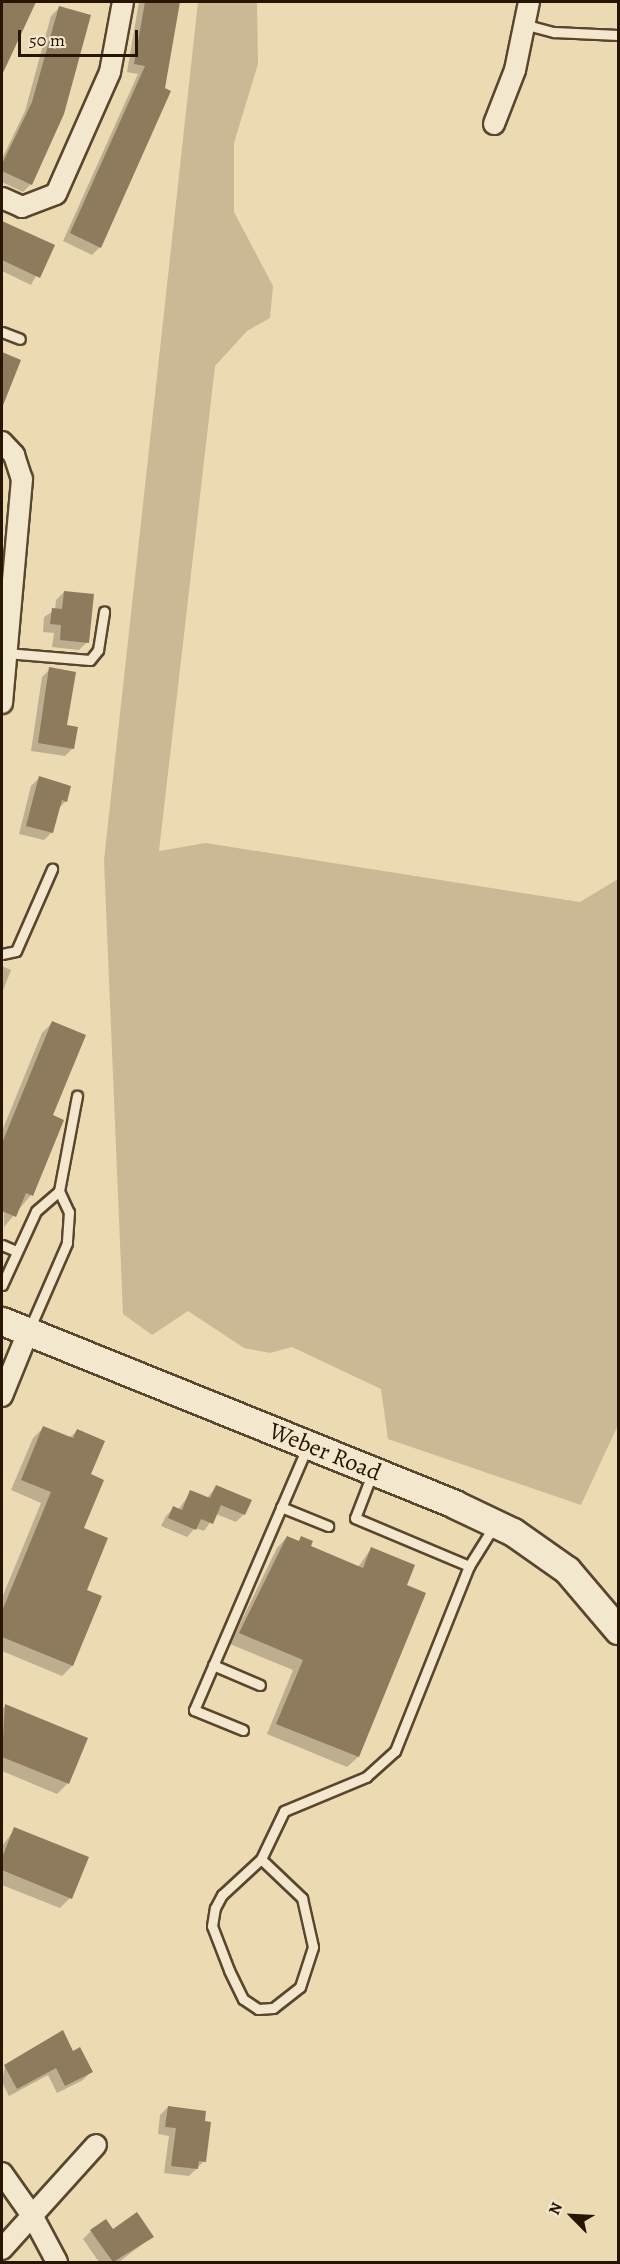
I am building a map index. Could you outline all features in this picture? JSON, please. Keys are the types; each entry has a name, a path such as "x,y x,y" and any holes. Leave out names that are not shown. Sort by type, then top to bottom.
{"main road":[{"name":"Weber Road","path":"2,1321 373,1471 495,1523 567,1570 618,1630"}],"street":[{"path":"2,198 22,207 56,194 110,72 123,2"},
{"path":"494,124 527,25 529,2"},
{"path":"2,442 14,455 22,479 9,551 2,702"},
{"path":"2,1396 28,1332"},
{"path":"2,2249 96,2145"},
{"path":"2,2173 33,2217 57,2262"}],"lane":[{"path":"527,25 554,33 618,35"},
{"path":"2,332 20,339"},
{"path":"5,644 90,660 98,650 104,611"},
{"path":"2,954 16,951 52,869"},
{"path":"28,1332 41,1310 67,1243 69,1212 59,1191 77,1096"},
{"path":"2,1285 36,1211 59,1191"},
{"path":"2,1245 16,1251"},
{"path":"243,1730 194,1710 308,1445"},
{"path":"373,1471 355,1518 470,1566"},
{"path":"281,1507 328,1526"},
{"path":"261,1859 302,1898 313,1947 300,1987 273,2008 258,2009 243,1999 212,1926 222,1896 261,1859 284,1810 366,1777 394,1751 470,1566 495,1523"},
{"path":"213,1665 260,1685"}],"shaded area":[{"path":"198,2 257,2 258,64 234,143 234,212 273,286 270,318 247,331 215,366 159,851 206,843 580,902 618,879 618,1425 581,1505 388,1439 381,1389 292,1347 270,1353 244,1348 188,1311 152,1335 123,1314 104,860"}],"building":[{"path":"2,2 36,2 2,75"},
{"path":"145,2 180,2 165,88 171,91 101,248 70,233 145,66 134,64"},
{"path":"59,6 91,15 64,114 32,185 2,171 2,164 32,102"},
{"path":"2,221 55,245 40,278 2,260"},
{"path":"2,352 21,360 2,408"},
{"path":"64,591 94,594 89,643 60,640 61,625 50,624 52,608 62,609"},
{"path":"49,667 76,672 67,725 78,727 74,749 38,743"},
{"path":"39,776 71,786 67,802 62,800 53,833 26,826"},
{"path":"52,1021 86,1035 53,1115 64,1120 33,1196 26,1193 16,1217 2,1211 2,1143"},
{"path":"43,1426 73,1438 77,1429 105,1441 91,1474 104,1480 84,1528 108,1538 87,1590 102,1596 73,1666 2,1637 2,1611 51,1492 21,1480"},
{"path":"216,1485 252,1500 245,1515 221,1505 213,1524 201,1519 196,1530 168,1518 173,1506 182,1510 190,1490 210,1498"},
{"path":"287,1536 299,1541 301,1536 313,1541 311,1546 363,1568 371,1547 415,1565 407,1585 426,1593 359,1757 276,1724 303,1660 239,1633"},
{"path":"5,1704 88,1738 69,1784 2,1757"},
{"path":"14,1827 89,1857 72,1899 2,1870 2,1858"},
{"path":"63,2030 73,2051 80,2047 93,2072 65,2086 56,2068 17,2089 4,2065"},
{"path":"168,2106 206,2111 205,2121 211,2122 206,2162 199,2161 198,2169 171,2166 176,2128 165,2127"},
{"path":"137,2212 154,2237 113,2262 90,2230 106,2219 113,2229"}]}
